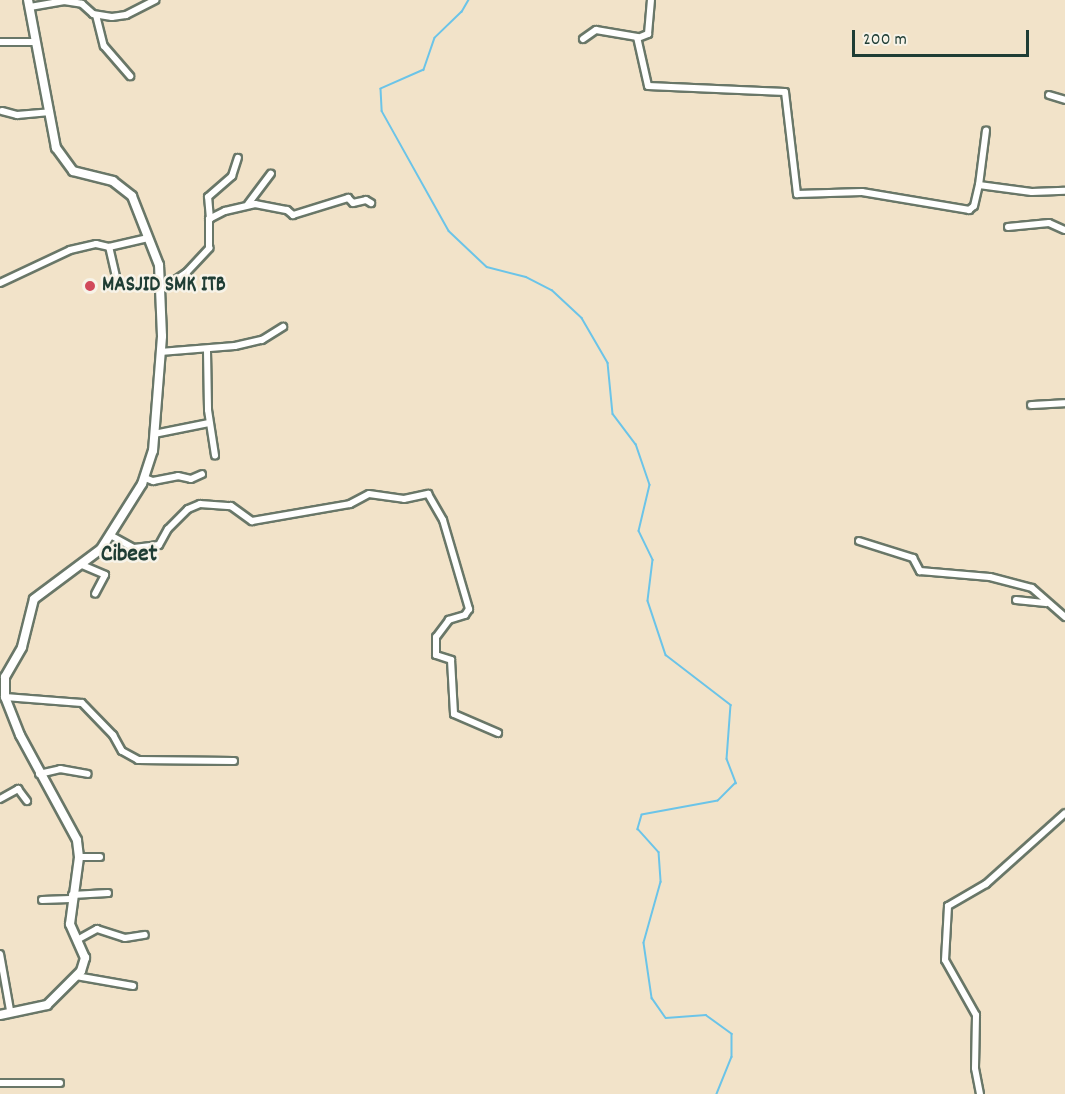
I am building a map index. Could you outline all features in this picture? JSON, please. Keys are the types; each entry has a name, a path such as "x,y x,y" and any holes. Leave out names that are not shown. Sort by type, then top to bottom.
{"main road":[{"path":"0,1015 10,1010 47,1005 76,976 85,958 70,924 71,897 79,857 69,821 38,774 3,693 6,671 22,647 34,599 56,580 82,565 112,536 145,478 154,434 162,336 162,289 157,258 132,196 119,184 77,173 65,163 56,148 29,3"}],"street":[{"path":"96,15 126,15 155,0"},
{"path":"583,39 596,30 638,38 648,34 651,0"},
{"path":"29,3 64,1 82,4 96,15 104,46 130,76"},
{"path":"638,38 648,86 785,92 796,194 862,192 969,210 974,206 979,185 986,130"},
{"path":"0,42 36,42"},
{"path":"1050,95 1065,100"},
{"path":"2,111 17,115 50,112"},
{"path":"162,289 187,272 209,248 208,197 231,176 238,158"},
{"path":"249,204 271,174"},
{"path":"979,185 1032,192 1065,192"},
{"path":"210,219 249,204 286,210 293,215 348,198 353,203 366,200 371,203"},
{"path":"1008,227 1049,223 1065,230"},
{"path":"0,283 70,250 96,244 109,247 148,238"},
{"path":"109,247 117,281"},
{"path":"160,352 207,351 257,342 283,327"},
{"path":"207,351 209,423 215,455"},
{"path":"1031,405 1065,403"},
{"path":"154,434 209,423"},
{"path":"145,478 153,481 178,476 191,478 202,474"},
{"path":"112,536 134,548 159,545 168,529 188,509 200,504 233,507 252,521 350,504 369,494 404,499 428,494 444,519 469,609 465,615 450,618 436,637 436,655 451,660 454,714 498,733"},
{"path":"859,540 913,558 920,571 990,577 1032,588 1046,603 1065,617"},
{"path":"82,565 105,576 94,594"},
{"path":"1016,600 1046,603"},
{"path":"3,693 82,703 113,735 122,751 138,760 234,760"},
{"path":"38,774 60,769 88,774"},
{"path":"0,799 18,789 27,801"},
{"path":"980,1094 975,1068 976,1015 945,960 948,906 986,884 1035,836 1065,813"},
{"path":"79,857 100,857"},
{"path":"42,900 108,893"},
{"path":"77,940 97,930 125,938 145,935"},
{"path":"0,954 10,1010"},
{"path":"76,976 133,986"},
{"path":"0,1083 60,1083"}],"waterway":[{"path":"469,0 462,12 435,38 424,70 381,89 382,111 449,231 487,267 526,277 552,290 582,318 608,363 613,414 636,444 650,485 639,531 653,560 648,601 666,655 731,705 727,759 736,783 718,801 642,815 638,829 659,852 661,882 644,943 652,998 666,1018 706,1015 732,1034 732,1057 717,1094"}],"place":[{"name":"MASJID SMK ITB","path":"90,286"}],"district":[{"name":"Cibeet","path":"129,556"}]}
